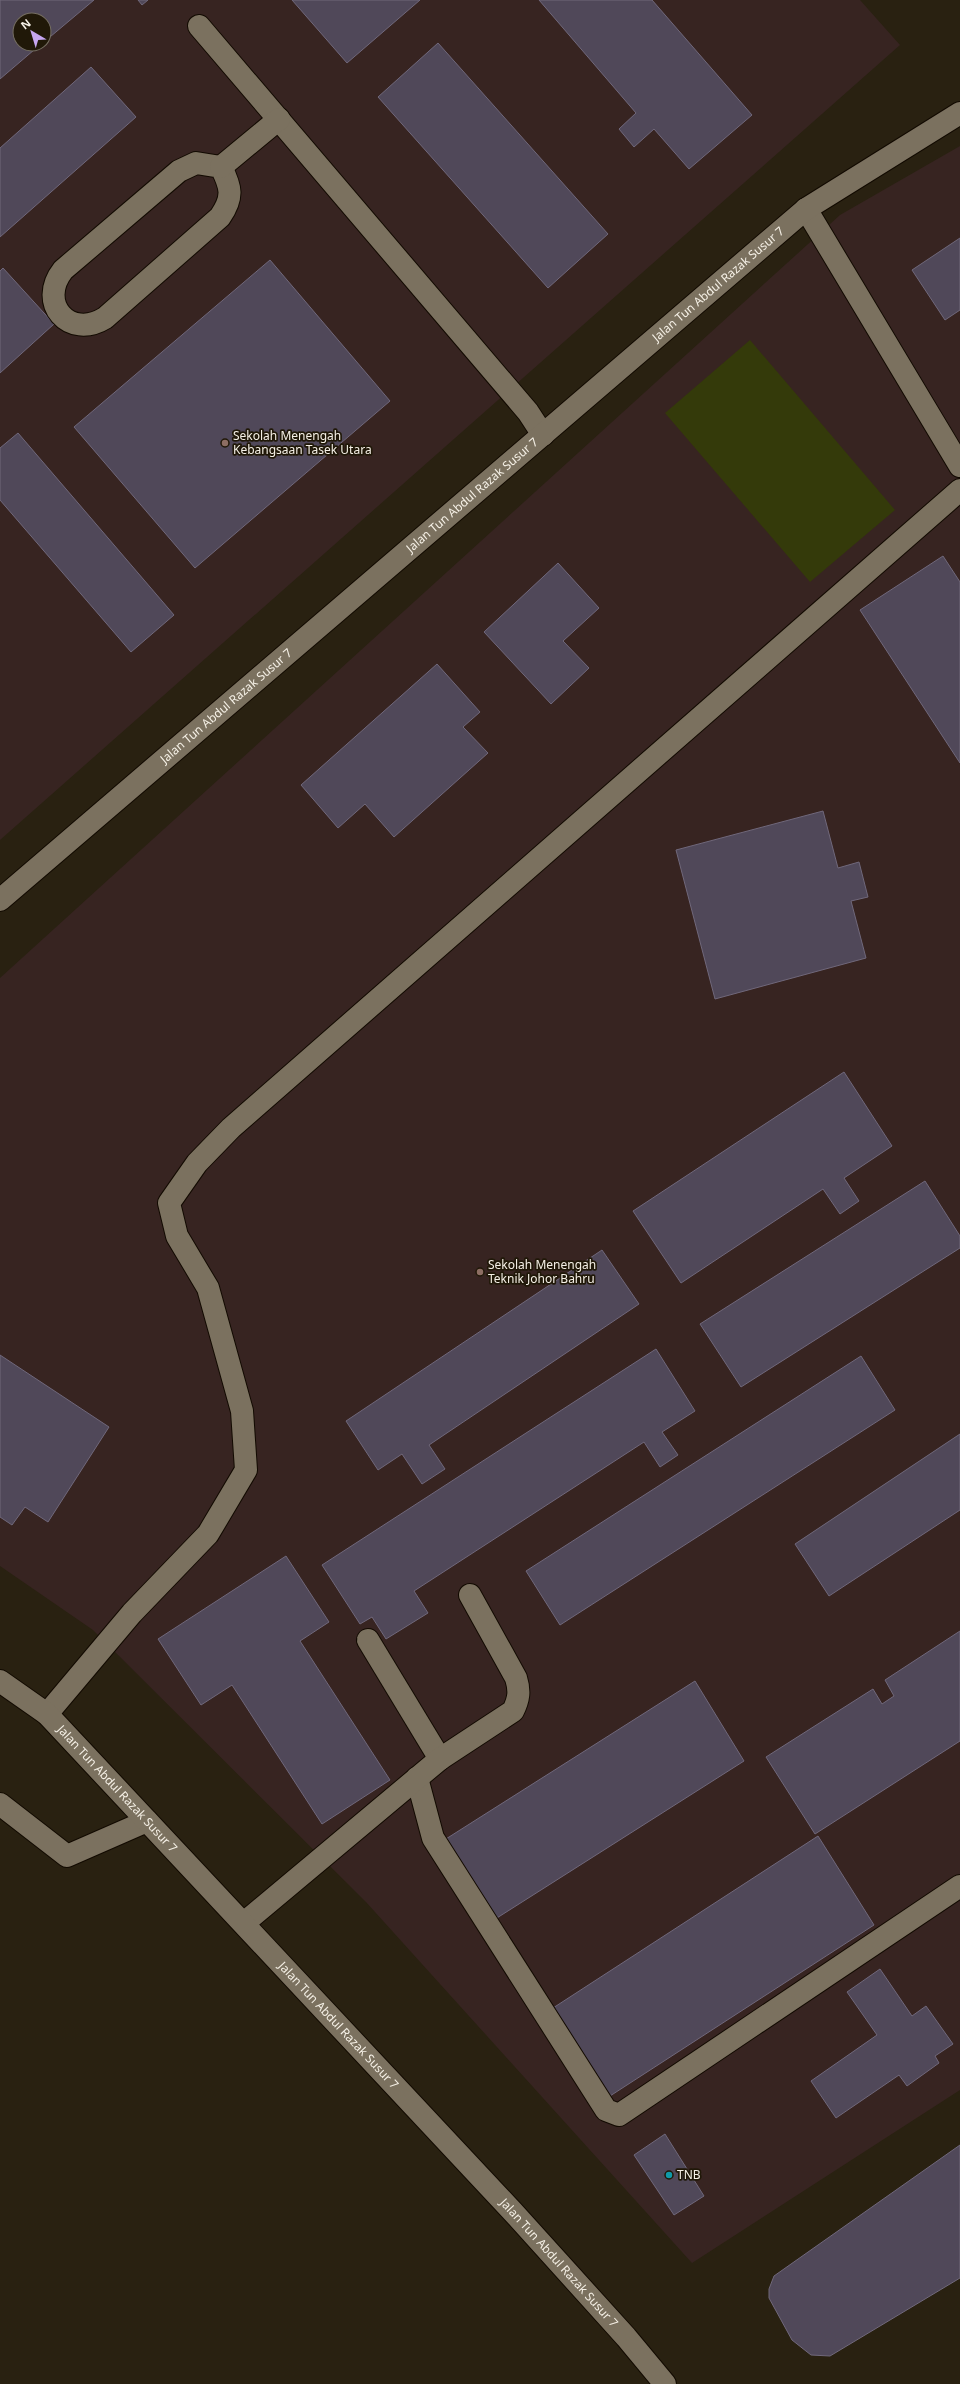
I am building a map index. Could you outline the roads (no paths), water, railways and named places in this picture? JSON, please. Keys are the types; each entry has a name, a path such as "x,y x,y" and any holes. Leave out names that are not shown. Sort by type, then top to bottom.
{"street":[{"path":"199,26 528,412 543,435"},
{"name":"Jalan Tun Abdul Razak Susur 7","path":"0,900 806,209 960,112"},
{"path":"221,167 230,193 228,206 220,217 105,318 94,324 82,326 70,323 61,315 54,303 52,291 56,280 63,270 186,166 196,163 221,167 279,119"},
{"path":"806,209 960,466"},
{"path":"47,1714 132,1613 208,1534 246,1470 242,1411 208,1288 177,1236 169,1203 197,1163 231,1128 960,490"},
{"path":"244,1922 440,1759 505,1718 513,1711 518,1700 519,1688 516,1678 470,1595"},
{"path":"368,1640 440,1759"},
{"name":"Jalan Tun Abdul Razak Susur 7","path":"0,1681 47,1714 244,1922 626,2337 664,2384"},
{"path":"417,1778 433,1838 606,2110 619,2115 960,1886"},
{"path":"0,1804 67,1856 147,1821"}],"place":[{"name":"Sekolah Menengah Kebangsaan Tasek Utara","path":"225,443"},
{"name":"Sekolah Menengah Teknik Johor Bahru","path":"480,1272"},
{"name":"TNB","path":"669,2175"}]}
